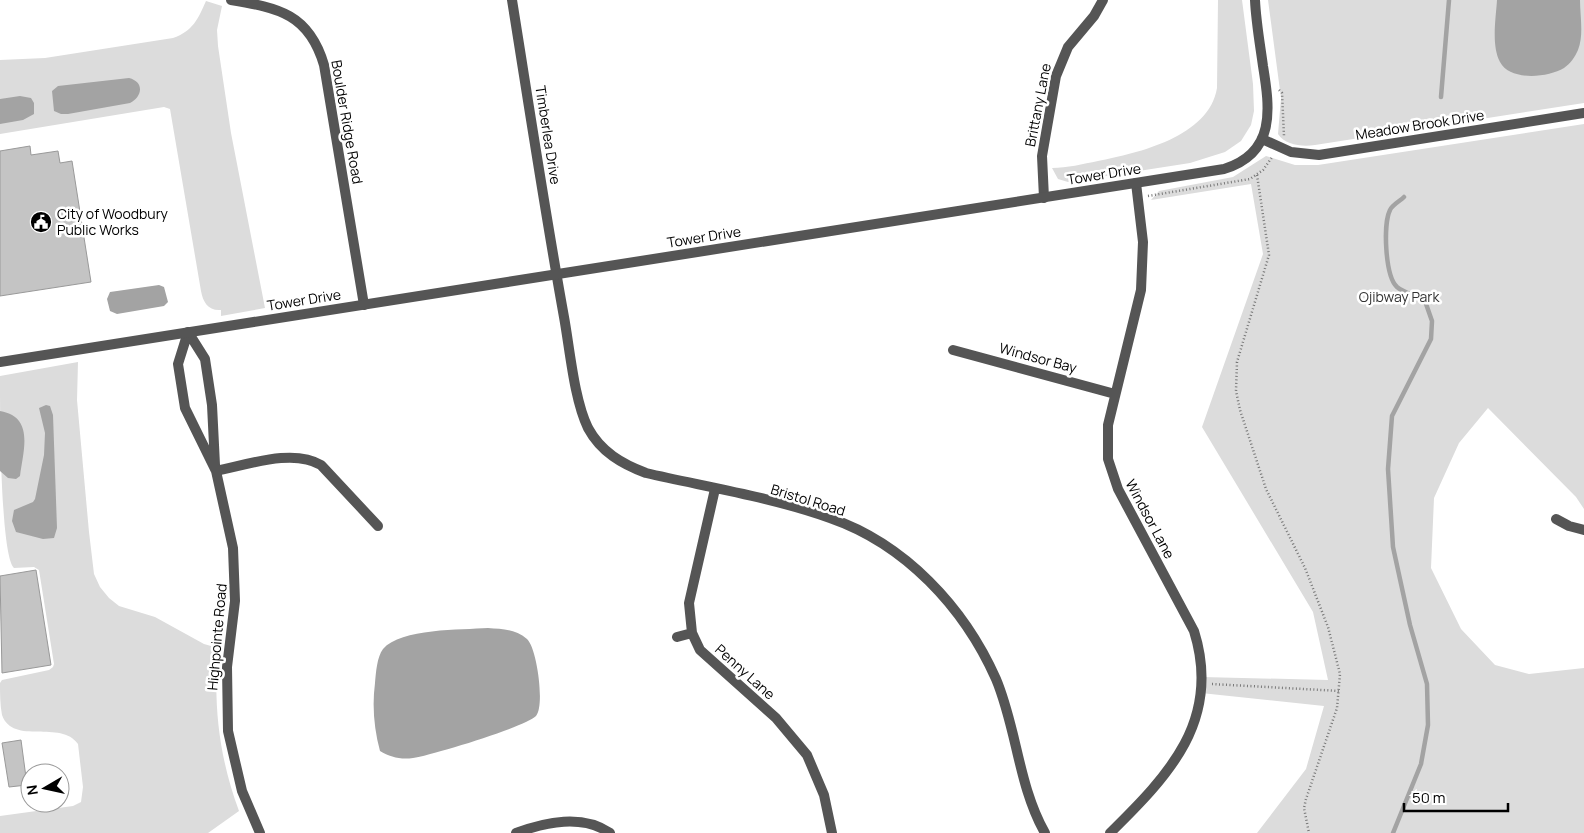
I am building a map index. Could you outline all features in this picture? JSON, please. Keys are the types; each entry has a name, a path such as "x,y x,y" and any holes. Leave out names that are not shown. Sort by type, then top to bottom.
{"street":[{"name":"Boulder Ridge Road","path":"231,0 269,6 287,13 300,22 319,48 324,65 364,305"},
{"name":"Timberlea Drive","path":"512,0 556,275"},
{"name":"Brittany Lane","path":"1044,198 1042,156 1056,76 1068,47 1094,16 1102,0"},
{"name":"Tower Drive","path":"0,362 1228,168 1248,157 1262,139 1268,123 1269,105 1255,0"},
{"name":"Meadow Brook Drive","path":"1262,139 1291,152 1320,154 1584,114"},
{"name":"Windsor Lane","path":"1110,833 1160,782 1175,761 1197,718 1202,683 1199,648 1194,631 1112,476 1106,441 1115,394 1141,290 1143,242 1136,183"},
{"name":"Bristol Road","path":"556,275 581,411 597,442 611,456 627,466 646,474 830,518 856,529 915,567 937,588 972,633 993,674 1004,703 1030,800 1045,833"},
{"name":"Highpointe Road","path":"188,332 178,364 185,408 216,470"},
{"name":"Highpointe Road","path":"188,332 205,359 212,405 216,470 228,517 236,577 234,619 227,667 228,731 242,791 260,833"},
{"name":"Windsor Bay","path":"953,350 1115,394"},
{"path":"216,470 289,457 311,459 321,465 378,526"},
{"name":"Penny Lane","path":"715,489 689,603 692,633 700,650 776,718 802,748 817,774 824,795 832,833"},
{"path":"1556,519 1569,526 1584,530"},
{"path":"676,637 692,633"},
{"path":"516,833 557,822 582,822 600,826 610,833"}],"path":[{"path":"1282,92 1285,130 1283,138"},
{"path":"1258,175 1269,255 1238,362 1236,391 1240,410 1266,489 1305,568 1328,627 1340,674 1340,691 1332,726 1304,808 1309,833"},
{"path":"1202,683 1340,691"}],"green space":[{"path":"1218,0 1242,0 1253,84 1254,111 1251,125 1241,141 1225,152 1190,163 1068,182 1058,179 1052,168 1069,167 1098,161 1151,147 1170,140 1186,131 1201,119 1211,105 1217,88"},
{"path":"1268,0 1584,0 1584,103 1315,145 1305,146 1289,143 1278,134 1281,98"},
{"path":"206,1 222,6 217,30 218,46 231,133 265,308 221,316 221,310 209,307 202,295 170,109 164,107 0,134 0,60 45,58 173,38 185,32 194,24"},
{"name":"Ojibway Park","path":"1584,124 1584,509 1576,497 1488,408 1459,443 1434,498 1431,568 1461,629 1495,665 1529,674 1584,668 1584,833 1257,833 1306,769 1324,706 1201,693 1202,677 1328,680 1313,612 1202,427 1263,254 1251,184 1151,200 1159,191 1233,177 1266,156 1295,165 1318,165"},
{"path":"78,362 77,400 89,532 94,574 100,587 119,606 155,617 204,644 218,648 216,690 219,731 232,791 239,811 208,833 0,833 0,816 22,813 70,813 70,806 81,802 83,787 78,744 70,737 60,733 16,729 8,724 2,715 0,683 2,680 49,670 54,664 39,570 34,567 14,568 9,557 3,509 0,376"}],"shaded area":[{"path":"1497,0 1580,0 1581,38 1574,58 1564,68 1539,76 1520,75 1505,68 1500,62 1496,48"},
{"path":"129,78 140,86 139,94 130,103 68,114 54,111 52,91 58,86"},
{"path":"20,96 31,98 34,103 34,114 23,120 0,124 0,99"},
{"path":"159,285 164,287 168,302 164,306 117,314 110,311 107,299 110,292"},
{"path":"46,405 50,406 53,415 57,528 54,538 43,539 16,532 12,521 14,510 33,502 35,499 44,455 45,433 39,408"},
{"path":"0,411 11,414 18,420 24,436 20,476 16,479 8,478 0,471"},
{"path":"488,628 518,633 531,644 537,665 540,690 539,710 536,716 515,727 423,756 409,759 400,758 380,751 375,726 374,692 377,665 383,649 403,637 432,631"}],"building":[{"name":"City of Woodbury Public Works","path":"30,146 31,155 58,151 60,163 72,161 91,282 0,296 0,151"},
{"path":"36,570 51,665 2,673 0,576"},
{"path":"21,740 24,763 20,763 20,786 9,787 2,743"}],"waterway":[{"path":"1441,97 1449,0"},
{"path":"1393,833 1421,764 1428,725 1427,684 1410,625 1393,547 1388,469 1392,416 1431,339 1432,321 1425,301 1397,287 1390,272 1386,250 1386,226 1391,208 1404,197"}],"place":[{"name":"City of Woodbury Public Works","path":"41,222"}]}
